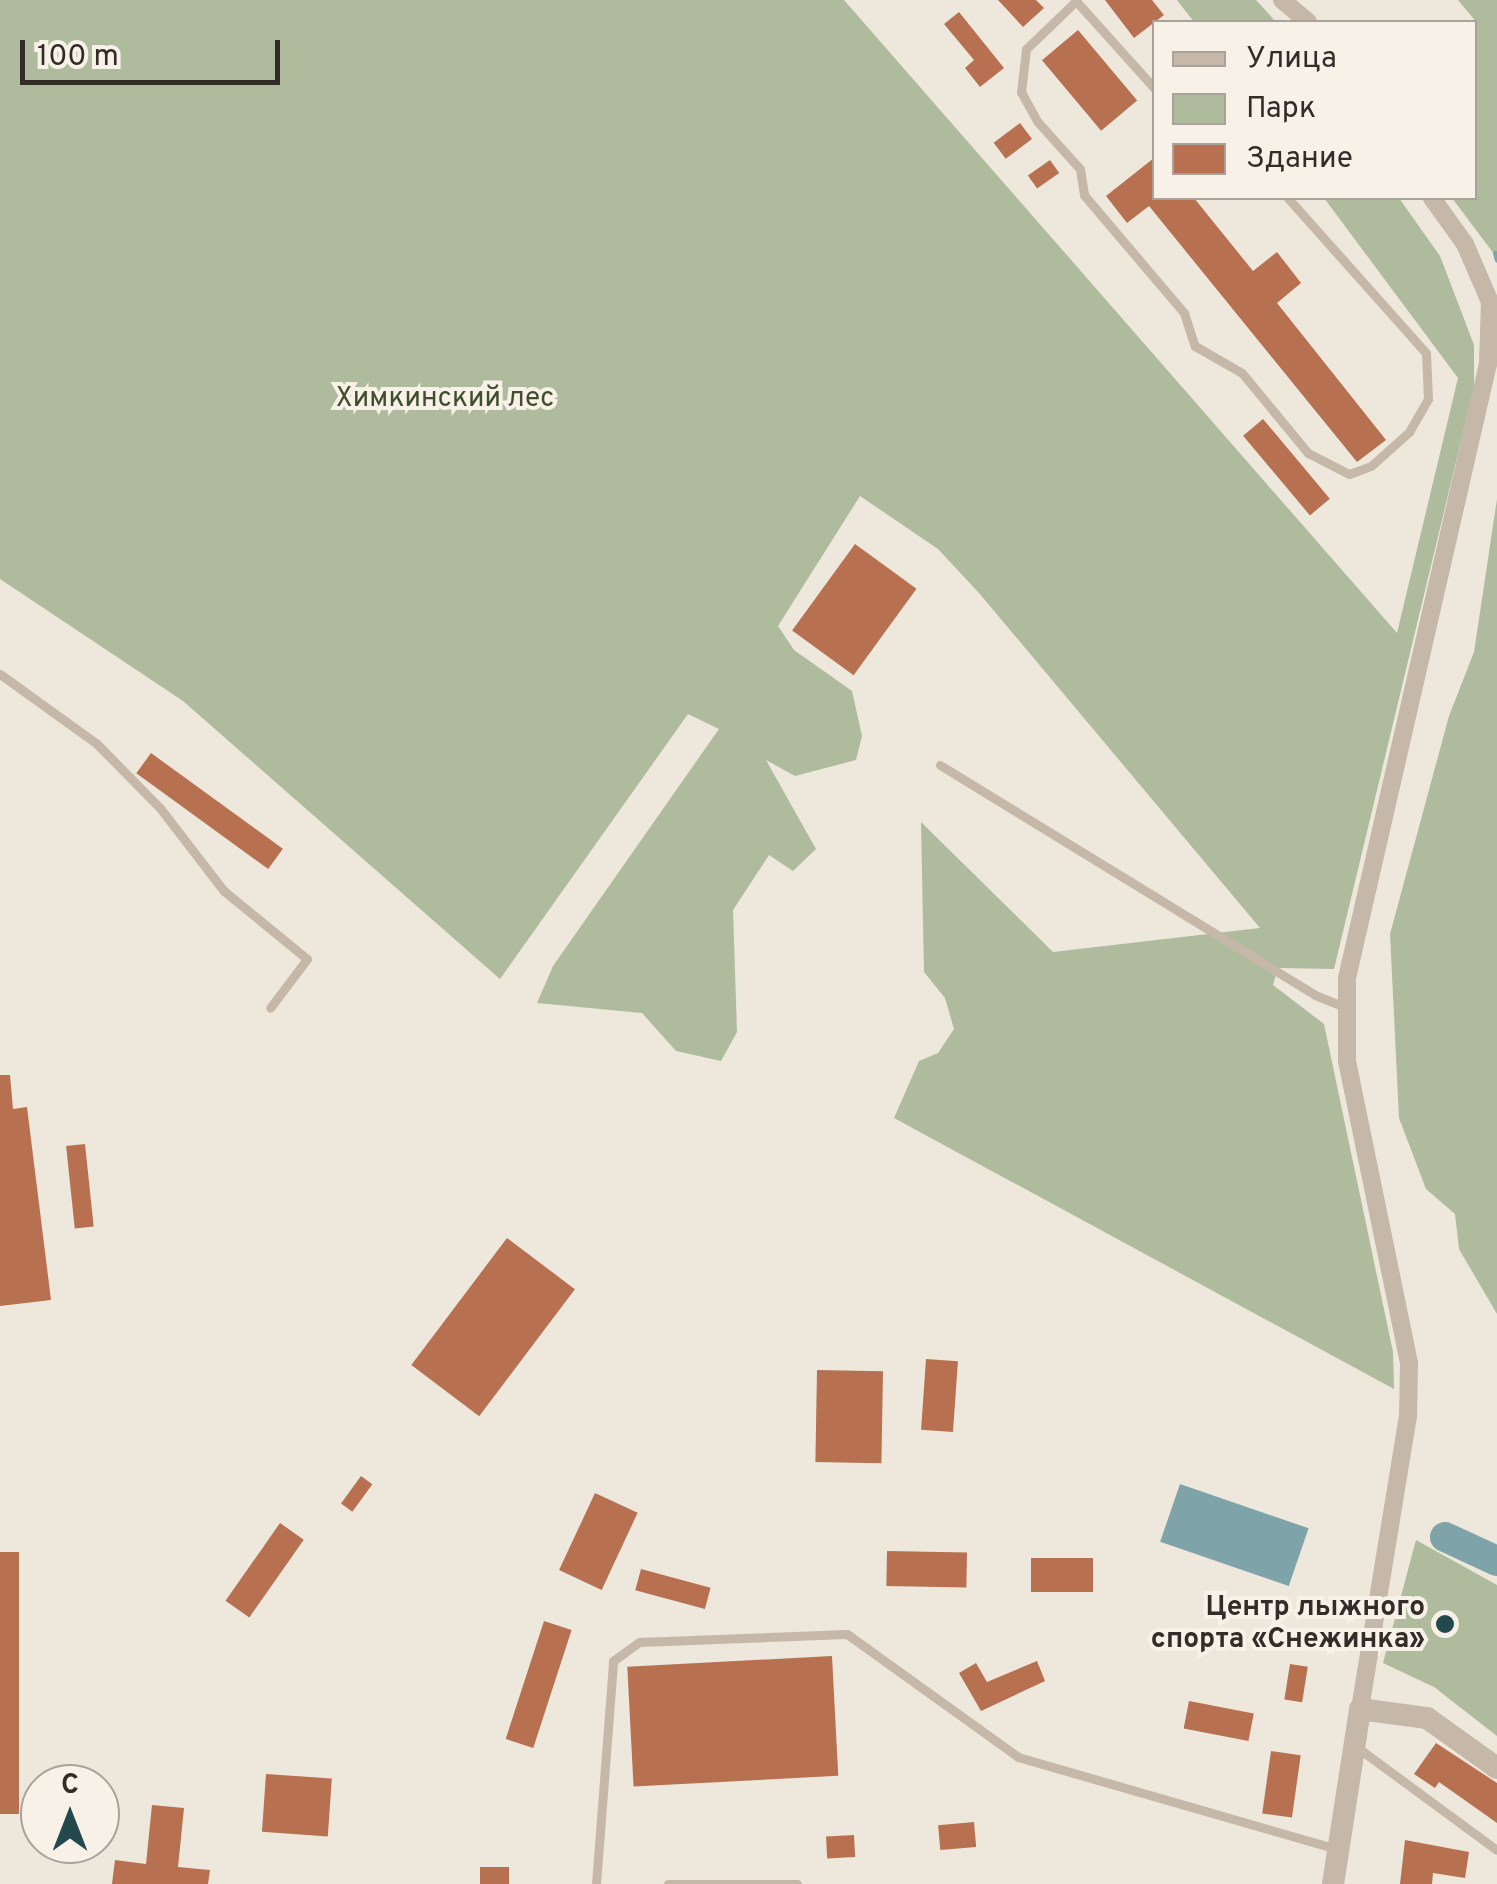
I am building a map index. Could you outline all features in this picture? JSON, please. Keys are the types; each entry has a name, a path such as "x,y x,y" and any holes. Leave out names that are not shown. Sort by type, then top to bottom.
{"street":[{"path":"1282,0 1306,20"},
{"path":"1333,1884 1408,1417 1409,1363 1347,1062 1348,1008 1363,895 1488,364 1490,302 1466,244 1433,200"},
{"path":"1360,1708 1427,1718 1497,1768"}],"lane":[{"path":"1152,86 1077,0 1026,48 1022,92 1037,121 1080,168 1084,196 1184,314 1195,346 1242,372 1308,453 1349,474 1371,466 1409,432 1428,399 1426,354 1290,200"},
{"path":"0,674 96,744 160,808 224,891 307,958 270,1008"},
{"path":"940,765 1314,995 1348,1008"},
{"path":"596,1884 613,1661 638,1642 847,1634 1018,1758 1338,1850"},
{"path":"1354,1745 1497,1850"},
{"path":"668,1884 796,1884"}],"green space":[{"name":"Химкинский лес","path":"0,0 844,0 1397,633 1458,378 1325,200 1400,200 1440,256 1474,345 1474,387 1334,969 1278,968 1273,985 1324,1024 1393,1352 1394,1389 894,1118 919,1061 938,1053 954,1029 945,998 924,972 921,822 1053,952 1260,928 979,593 938,549 860,496 778,626 794,650 852,691 862,736 856,760 795,776 766,760 816,849 793,871 769,855 733,910 737,1032 721,1061 676,1051 642,1013 537,1003 553,966 719,729 688,714 500,979 183,701 0,579"},
{"path":"1177,0 1256,0 1274,20 1192,20"},
{"path":"1458,0 1497,0 1497,258 1454,200 1477,200 1475,20"},
{"path":"1497,499 1497,1314 1459,1249 1455,1214 1426,1189 1399,1118 1390,934 1449,716 1474,652"},
{"name":"Центр лыжного спорта «Снежинка»","path":"1416,1540 1497,1585 1497,1736 1434,1687 1383,1663"}],"water":[{"path":"1180,1484 1309,1528 1289,1586 1160,1542"}],"building":[{"path":"998,0 1036,0 1044,8 1023,27"},
{"path":"1105,0 1152,0 1164,15 1152,20 1134,38"},
{"path":"959,12 1004,68 980,87 965,68 974,60 944,24"},
{"path":"1078,30 1137,100 1101,131 1042,60"},
{"path":"1020,123 1032,139 1006,159 994,143"},
{"path":"1050,160 1059,173 1037,189 1028,175"},
{"path":"1152,160 1152,200 1196,200 1253,271 1277,252 1301,283 1277,303 1386,440 1357,462 1149,206 1127,223 1106,196"},
{"path":"1263,419 1330,499 1310,515 1243,436"},
{"path":"855,544 916,589 854,675 792,631"},
{"path":"151,753 283,849 268,869 136,773"},
{"path":"0,1075 10,1075 13,1109 27,1107 51,1300 0,1306"},
{"path":"85,1144 94,1227 75,1229 66,1146"},
{"path":"507,1238 575,1289 479,1416 411,1365"},
{"path":"926,1359 958,1361 953,1432 921,1430"},
{"path":"817,1370 883,1371 881,1463 815,1462"},
{"path":"361,1476 372,1484 352,1512 341,1504"},
{"path":"595,1493 638,1513 602,1590 559,1570"},
{"path":"280,1523 304,1540 249,1617 226,1601"},
{"path":"887,1551 967,1552 966,1587 886,1586"},
{"path":"0,1552 19,1552 19,1814 0,1814"},
{"path":"1031,1558 1093,1558 1093,1592 1031,1592"},
{"path":"641,1569 711,1588 705,1609 635,1590"},
{"path":"544,1621 572,1630 533,1748 506,1739"},
{"path":"832,1656 838,1776 634,1787 627,1667"},
{"path":"1037,1661 1045,1681 981,1711 959,1673 976,1663 987,1682"},
{"path":"1290,1664 1308,1667 1302,1702 1284,1700"},
{"path":"1189,1701 1254,1714 1248,1741 1184,1728"},
{"path":"1436,1743 1497,1783 1497,1823 1439,1782 1435,1788 1414,1774"},
{"path":"1271,1751 1301,1755 1292,1818 1262,1813"},
{"path":"266,1774 332,1779 328,1836 262,1832"},
{"path":"152,1805 184,1808 178,1867 210,1870 208,1884 112,1884 114,1864 120,1861 146,1864"},
{"path":"974,1822 976,1847 940,1850 938,1825"},
{"path":"854,1835 855,1857 827,1858 826,1836"},
{"path":"1405,1840 1469,1852 1465,1878 1433,1873 1432,1884 1400,1884"},
{"path":"480,1867 509,1867 509,1884 480,1884"}],"waterway":[{"path":"1495,253 1497,260"},
{"path":"1445,1537 1497,1561"}],"place":[{"name":"Центр лыжного спорта «Снежинка»","path":"1445,1624"}]}
